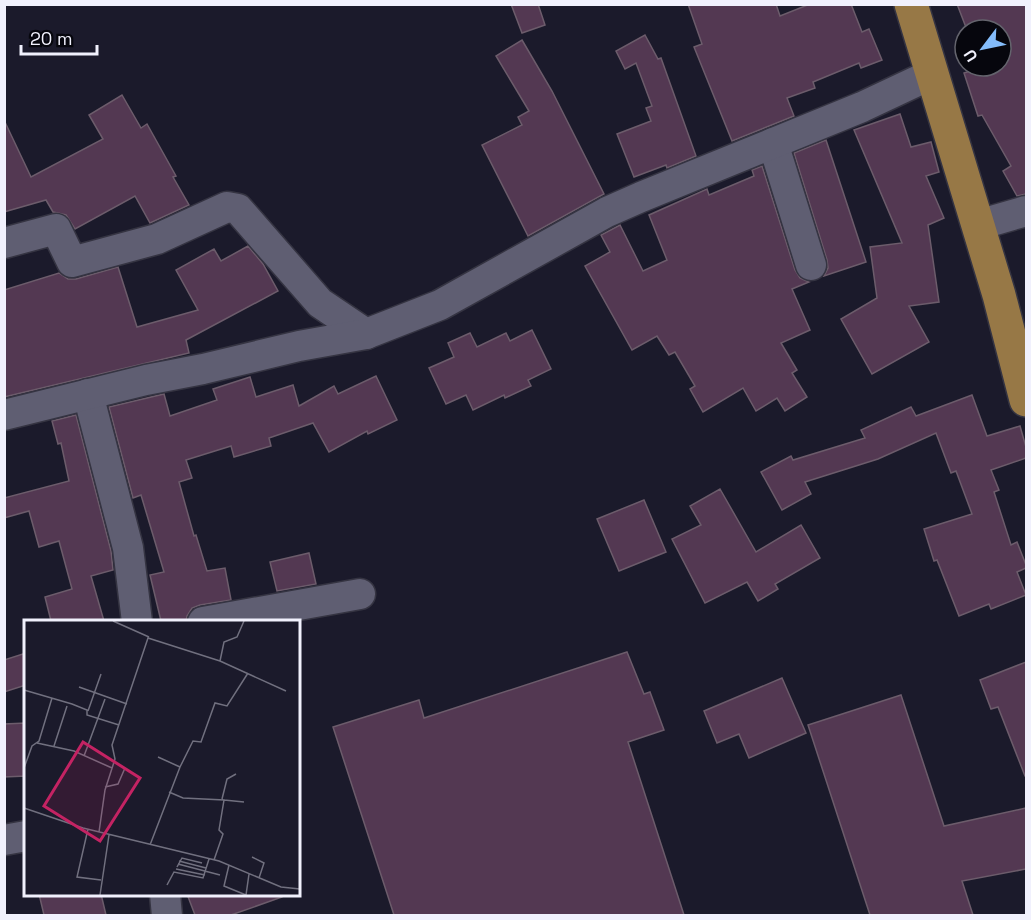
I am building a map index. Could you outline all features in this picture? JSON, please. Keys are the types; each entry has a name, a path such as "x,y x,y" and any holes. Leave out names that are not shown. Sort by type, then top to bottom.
{"main road":[{"path":"911,4 999,295 1026,400"}],"street":[{"path":"4,415 146,380 299,346 366,334 440,305 607,212 641,196 862,107 932,74"},
{"path":"773,143 811,265"},
{"path":"4,243 56,229 72,262 157,239 227,207 238,209 320,303 366,334"},
{"path":"978,225 1026,211"},
{"path":"88,394 128,548 137,620"},
{"path":"209,620 360,594"},
{"path":"4,840 24,836"},
{"path":"165,896 167,915"}],"building":[{"path":"511,4 538,4 545,25 522,33"},
{"path":"688,4 776,4 780,16 810,4 851,4 862,32 869,29 882,60 861,68 859,63 813,82 815,88 787,98 794,116 732,141 694,47 702,44"},
{"path":"957,4 1026,4 1026,194 1017,196 1003,171 1011,166 982,115 978,116 966,78 1013,78 1013,18 962,18"},
{"path":"645,35 658,59 661,58 696,156 667,168 666,165 634,177 617,134 651,121 646,108 652,106 636,63 625,69 616,51"},
{"path":"522,40 552,91 604,194 528,236 482,145 522,125 518,117 529,111 496,56"},
{"path":"122,95 141,128 147,124 176,176 173,177 189,205 150,223 135,196 75,229 66,215 53,212 46,200 4,212 4,120 31,177 103,139 89,115"},
{"path":"900,114 911,147 931,142 939,172 926,176 944,218 928,225 939,302 909,306 929,342 872,374 841,319 877,298 870,247 902,243 854,130"},
{"path":"826,140 866,262 824,276 828,268 827,260 794,153"},
{"path":"762,166 795,270 800,278 809,282 792,289 810,330 781,343 797,370 792,373 807,397 785,411 777,398 756,411 743,388 703,412 690,389 695,386 675,352 669,355 657,336 632,350 585,266 610,252 601,235 620,225 643,271 667,260 649,215 707,189 709,195 754,176 752,170"},
{"path":"248,246 263,264 278,291 186,340 189,353 4,397 4,290 59,273 68,279 76,279 118,267 137,327 198,310 176,270 214,249 221,261"},
{"path":"532,330 551,369 528,380 531,386 505,398 504,395 473,410 466,395 446,404 429,368 454,357 448,343 470,333 477,347 506,333 510,341"},
{"path":"376,376 397,420 368,434 367,431 329,452 313,423 269,438 271,446 234,457 231,446 186,460 192,478 179,482 194,536 196,535 207,571 225,568 231,600 192,608 186,620 161,620 150,575 164,572 141,495 133,498 109,407 164,394 170,416 217,400 213,389 250,377 256,397 293,385 299,406 334,386 338,394"},
{"path":"972,395 987,436 1020,426 1026,447 1026,458 991,470 999,490 994,492 1011,545 1017,542 1026,565 1026,568 1017,572 1026,595 991,609 989,604 959,616 937,560 934,561 924,529 972,514 956,471 951,473 936,433 878,459 805,482 811,494 782,510 761,472 791,456 793,460 865,438 861,430 911,407 916,416"},
{"path":"76,415 111,551 113,570 91,576 104,620 51,620 45,597 72,589 59,541 39,547 29,511 4,518 4,498 69,481 61,443 58,444 52,421"},
{"path":"720,489 756,552 801,525 820,558 775,584 778,589 758,601 747,582 705,603 672,539 701,525 690,506"},
{"path":"644,500 666,552 619,571 597,519"},
{"path":"309,553 316,584 277,591 270,562"},
{"path":"627,652 644,694 650,692 664,730 628,742 684,915 394,915 333,727 419,700 424,718"},
{"path":"24,654 24,686 4,692 4,660"},
{"path":"1026,662 1025,776 998,707 991,709 980,680"},
{"path":"782,678 806,733 749,758 739,734 717,743 704,711"},
{"path":"901,695 944,826 1026,808 1026,869 962,881 973,915 870,915 808,725"},
{"path":"24,723 24,776 4,777 4,724"},
{"path":"39,896 101,896 106,915 44,915"},
{"path":"188,896 282,896 231,915 195,915"}]}
